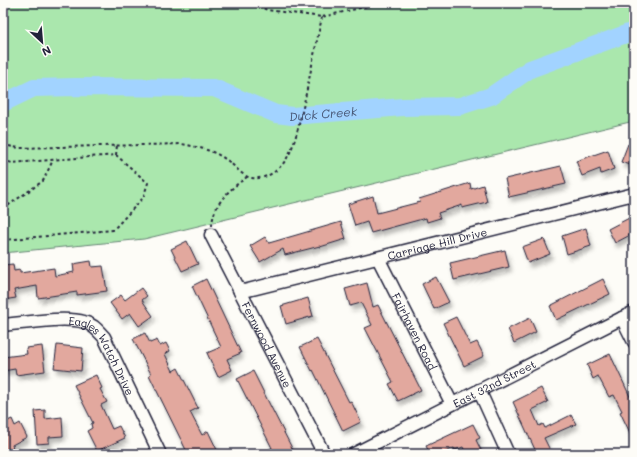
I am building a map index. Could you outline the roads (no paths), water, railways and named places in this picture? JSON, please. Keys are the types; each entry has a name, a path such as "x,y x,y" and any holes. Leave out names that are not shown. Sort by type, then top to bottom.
{"street":[{"name":"Carriage Hill Drive","path":"240,292 634,194"},
{"name":"Fernwood Avenue","path":"211,235 324,454"},
{"name":"Fairhaven Road","path":"378,258 452,404"},
{"name":"East 32nd Street","path":"354,454 634,312"},
{"path":"622,318 634,342"},
{"name":"Eagles Watch Drive","path":"3,325 70,319 85,322 96,328 104,337 160,454"},
{"path":"479,390 508,454"}],"waterway":[{"name":"Duck Creek","path":"3,103 34,88 76,87 214,88 276,114 292,116 403,107 460,106 491,96 530,69 634,31"}]}
